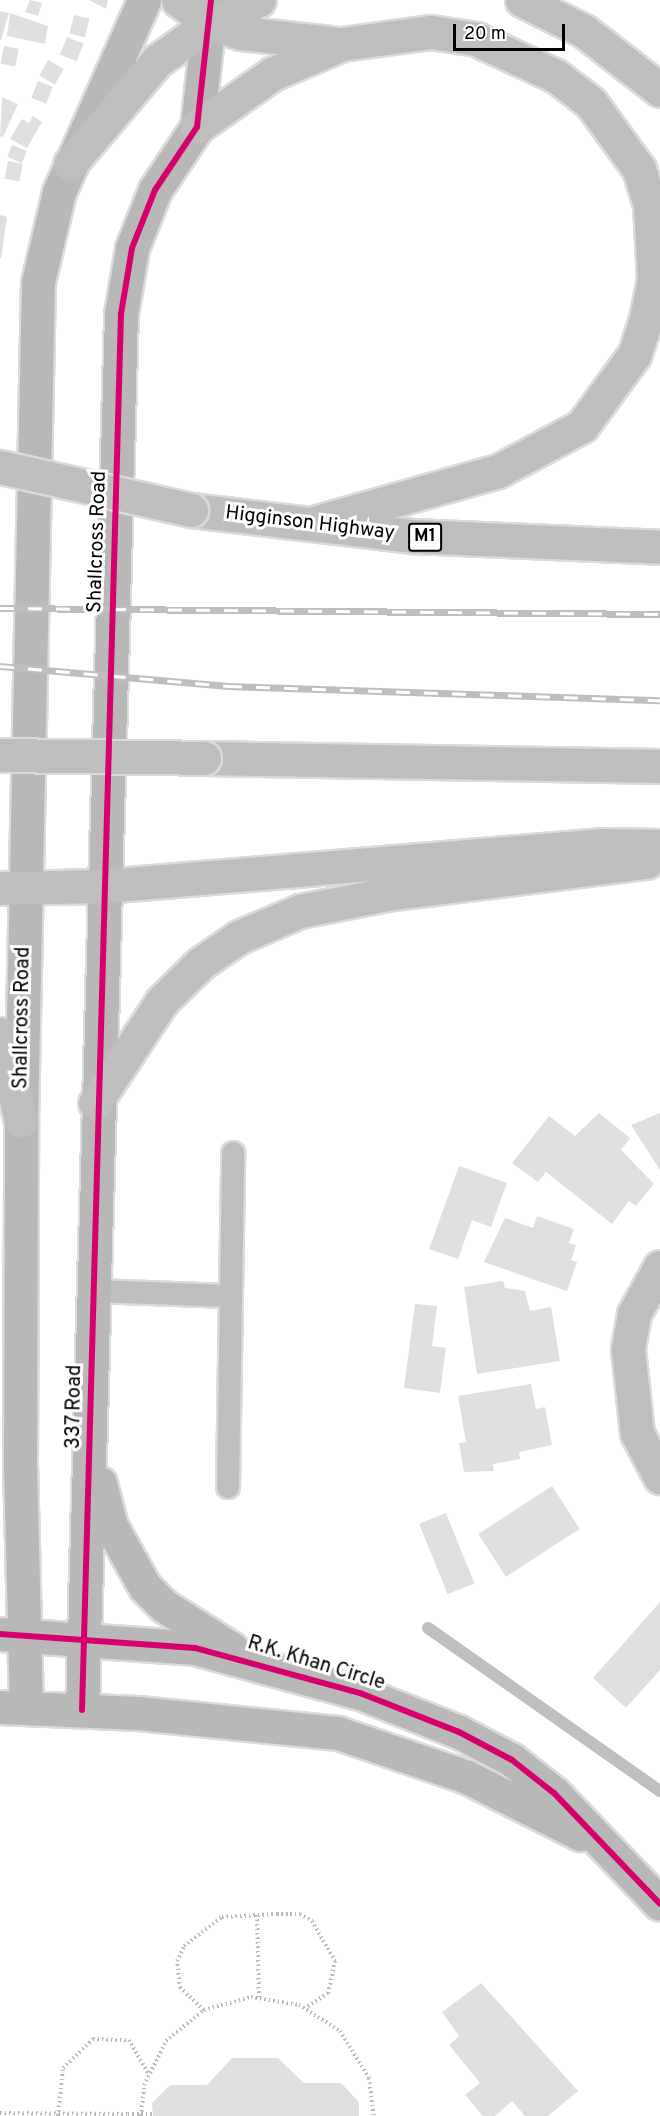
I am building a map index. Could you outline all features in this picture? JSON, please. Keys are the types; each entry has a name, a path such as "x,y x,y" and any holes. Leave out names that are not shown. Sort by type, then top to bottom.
{"main road":[{"path":"178,0 268,38 342,44 431,32 476,39 556,76 591,103 639,169 651,214 654,279 634,355 608,398 568,436 498,471 310,524"},
{"path":"70,164 157,61 211,12 259,0"},
{"path":"522,0 584,31 660,90"},
{"path":"197,127 272,74 342,44"},
{"name":"Higginson Highway","path":"0,467 191,510 413,536 660,547"},
{"path":"0,755 660,766"},
{"path":"13,888 103,886 600,844 660,846"},
{"path":"95,1103 162,1001 201,963 269,924 300,911 393,893 660,861"},
{"path":"0,1034 21,1121"},
{"path":"660,1267 634,1314 628,1387 637,1433 660,1477"}],"street":[{"name":"Shallcross Road","path":"21,1121 13,888 38,282 50,222 70,164 127,48 144,0"},
{"name":"Shallcross Road","path":"95,1103 122,314 132,248 155,190 197,127 211,12"},
{"name":"337 Road","path":"82,1710 91,1444 95,1103"},
{"path":"13,1708 13,1635 20,1467 21,1121"},
{"path":"91,1444 111,1526 145,1587 164,1606 250,1660"},
{"path":"0,1502 20,1467"},
{"name":"R.K. Khan Circle","path":"13,1635 195,1648 250,1660 360,1693 512,1760 554,1793 660,1904"},
{"name":"R.K. Khan Circle","path":"13,1708 82,1710 280,1724 377,1743 517,1798 608,1850"}],"lane":[{"path":"228,1487 233,1152"},
{"path":"93,1291 231,1296"}],"path":[{"path":"204,2010 180,1988 177,1961 184,1947 222,1917 300,1914 320,1930 335,1962 335,1976 328,1993 306,2008"},
{"path":"257,1915 259,1998"},
{"path":"141,2116 148,2074 166,2041 204,2010 259,1998 306,2008 340,2031 356,2050 369,2078 374,2116"},
{"path":"58,2115 63,2068 93,2039 129,2040 148,2074"},
{"path":"0,2113 153,2114"}],"building":[{"path":"30,0 42,3 38,16 25,12"},
{"path":"89,0 108,0 106,9"},
{"path":"0,11 9,13 1,40 0,40"},
{"path":"10,13 48,26 45,44 7,36"},
{"path":"74,15 90,19 85,37 69,33"},
{"path":"67,37 84,44 77,61 60,55"},
{"path":"4,46 19,49 15,67 1,64"},
{"path":"48,60 64,69 55,84 39,76"},
{"path":"38,81 53,87 46,104 31,98"},
{"path":"2,97 18,104 3,137 0,136"},
{"path":"33,116 42,122 27,148 10,139 22,119 29,123"},
{"path":"12,145 27,151 22,163 7,157"},
{"path":"8,161 23,164 19,182 5,179"},
{"path":"0,215 7,217 1,259 0,258"},
{"path":"599,1113 630,1138 621,1150 654,1184 636,1206 629,1201 612,1224 546,1172 538,1182 512,1163 549,1116 575,1136"},
{"path":"660,1113 660,1170 631,1125"},
{"path":"459,1166 507,1183 491,1227 472,1220 458,1259 429,1249"},
{"path":"537,1216 574,1229 569,1243 576,1245 571,1260 577,1262 567,1291 484,1262 505,1218 533,1228"},
{"path":"503,1281 505,1288 525,1291 530,1311 551,1307 560,1361 477,1374 464,1287"},
{"path":"415,1304 437,1306 432,1346 446,1348 440,1393 404,1388"},
{"path":"531,1384 536,1409 545,1407 552,1445 519,1452 520,1459 493,1464 494,1471 464,1472 459,1443 466,1442 458,1396"},
{"path":"552,1486 580,1529 506,1577 478,1534"},
{"path":"446,1513 474,1583 448,1594 419,1524"},
{"path":"660,1602 660,1670 626,1708 593,1678"},
{"path":"481,1983 578,2091 548,2116 525,2116 512,2101 495,2116 483,2116 465,2095 480,2083 449,2045 459,2036 442,2012"},
{"path":"232,2058 278,2058 304,2083 341,2083 359,2102 359,2116 153,2116 152,2103 170,2085 207,2085"}],"waterway":[{"path":"428,1628 660,1791"}],"railway":[{"path":"0,608 660,614"},
{"path":"0,666 228,686 660,700"}],"cycle path":[{"path":"82,1710 121,314 132,248 155,190 197,127 211,0"},
{"path":"0,1634 195,1648 360,1693 459,1732 512,1760 554,1793 660,1904"}]}
